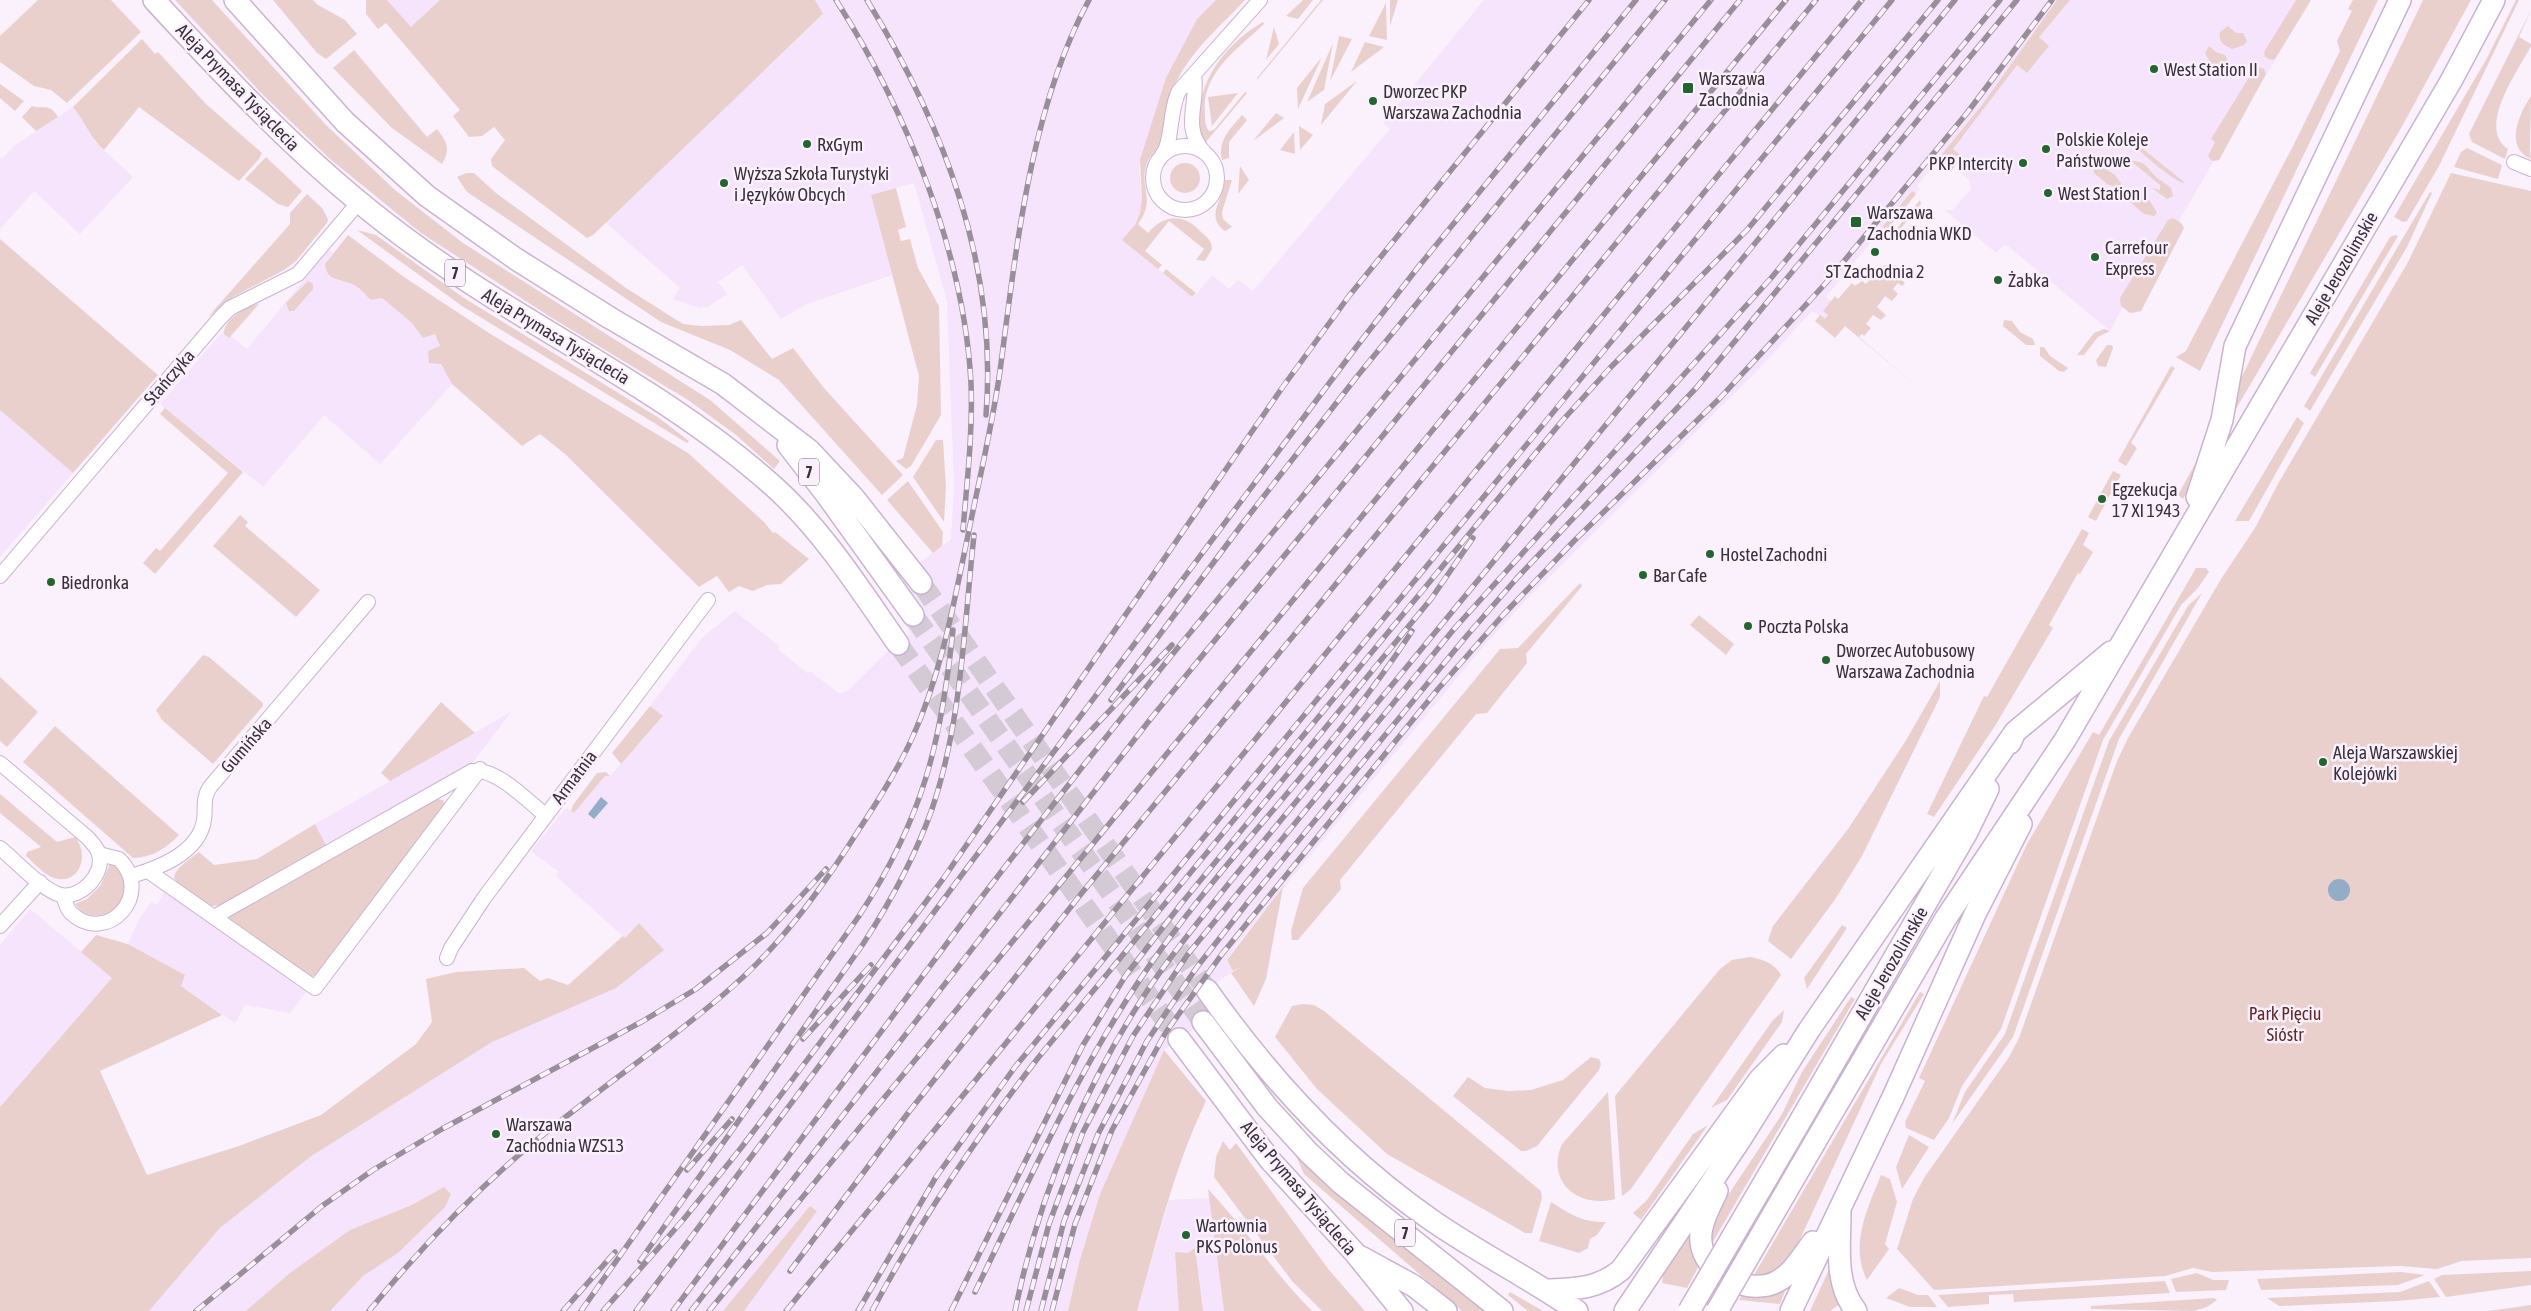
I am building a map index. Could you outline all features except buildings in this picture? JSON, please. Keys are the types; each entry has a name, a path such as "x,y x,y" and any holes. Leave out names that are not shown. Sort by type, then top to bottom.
{"main road":[{"name":"Aleja Prymasa Tysiąclecia","path":"154,0 250,103 358,203 482,292 667,404 721,442 772,485 815,530 840,560 898,644"},
{"name":"7","path":"235,0 345,122 427,196 516,259 723,384 765,415 826,494 913,615"},
{"name":"Aleje Jerozolimskie","path":"2186,534 2222,420 2235,346 2400,0"},
{"name":"Aleje Jerozolimskie","path":"1717,1311 1946,918 2065,740 2451,81 2494,0"},
{"path":"765,415 825,466 854,498 921,583"},
{"name":"Aleje Jerozolimskie","path":"1689,1311 1967,832 2015,732 2122,642"},
{"path":"1625,1311 1740,1140 1810,1030 2015,732"},
{"path":"1791,1311 1893,1097 1975,914 2065,740"},
{"path":"1207,990 1276,1080 1346,1152 1432,1220 1577,1311"},
{"name":"7","path":"1203,1022 1267,1107 1309,1153 1341,1183 1502,1311"},
{"path":"1546,1290 1589,1287 1610,1278 1621,1270 1760,1079 1810,1030"},
{"name":"Aleja Prymasa Tysiąclecia","path":"1179,1039 1270,1160 1354,1253 1402,1311"},
{"path":"1740,1140 1705,1217 1700,1240 1708,1262 1725,1276 1752,1287 1766,1286 1778,1282 1796,1264 1840,1205"},
{"path":"1840,1205 1840,1274 1842,1288 1856,1311"},
{"path":"1354,1253 1414,1286 1446,1311"}],"street":[{"path":"1194,75 1196,85 1191,129 1195,140 1215,169 1214,190 1199,206 1185,210 1171,206 1156,192 1153,173 1168,146 1175,98 1205,59 1260,0"},
{"path":"1162,155 1171,149 1182,146 1194,147 1204,152"},
{"path":"2514,162 2531,169"},
{"name":"Stańczyka","path":"0,576 220,318 230,308 298,274 358,203"},
{"name":"Armatnia","path":"447,958 451,948 479,905 708,600"},
{"name":"Gumińska","path":"131,876 148,871 182,854 192,845 202,827 204,800 210,787 368,602"},
{"path":"0,763 88,838 99,854 100,864 92,880 76,894 62,895 50,890 0,848"},
{"path":"214,918 459,778 480,769 493,774 545,815"},
{"path":"148,871 315,988 480,769"},
{"path":"62,895 69,911 80,920 99,924 113,920 126,907 132,893 131,876 119,859 99,854"},
{"path":"0,926 40,882"}],"shaded area":[{"path":"387,0 440,0 411,28"},
{"path":"815,0 1216,0 1197,19 1139,167 1142,199 1140,213 1135,225 1123,240 1193,298 1212,275 1229,289 1238,280 1253,291 1390,129 1383,123 1484,0 2311,0 2250,102 2219,160 2213,162 2179,221 2184,228 2141,311 2133,314 2123,307 2110,331 2008,246 2003,246 1996,253 1945,210 1953,210 1971,189 1969,179 1959,172 1967,161 1949,146 1917,186 1920,189 1881,236 1878,234 1826,297 1831,301 1823,311 1828,315 1825,319 1812,311 1757,371 1524,602 1486,643 1237,944 1227,960 1233,971 1198,996 1212,1016 1164,1050 1100,1194 1079,1263 1068,1311 149,1311 220,1228 310,1157 492,1042 545,1018 664,950 639,923 625,938 556,876 559,872 531,851 566,808 575,812 605,776 610,776 663,717 650,706 702,638 735,611 779,646 779,650 807,673 811,672 840,694 847,691 887,652 911,634 903,622 921,609 909,592 929,578 919,563 951,539 954,486 947,301 914,183 871,195 892,275 807,304 781,319 742,265 718,282 727,294 708,307 700,308 673,299 680,288 605,222 823,15"},
{"path":"73,107 85,121 96,143 133,177 80,234 34,191 0,229 0,157 2,159 14,146"},
{"path":"329,250 333,253 325,264 327,272 333,279 351,283 371,300 382,298 412,323 423,338 435,333 440,346 441,364 452,384 380,464 324,415 263,487 160,404 224,330 229,338 231,336 247,349"},
{"path":"0,410 73,473 0,557"},
{"path":"511,712 471,765 327,847 315,824"},
{"path":"165,891 306,992 290,1013 245,1005 235,1023 181,986 185,975 128,944 138,921 152,902 157,905"},
{"path":"30,909 113,978 0,1107 0,945"},
{"path":"1209,1198 1224,1311 1137,1311 1169,1200"}],"green space":[{"path":"38,0 111,0 141,32 67,103 51,90 34,86 0,62 0,36"},
{"path":"175,0 212,0 326,125 395,190 463,243 710,400 780,461 774,469 736,435 688,400 552,318 421,233 330,159 262,94"},
{"path":"273,0 313,0 318,5 345,20 357,34 326,59 317,53"},
{"path":"366,0 387,0 411,27 440,0 815,0 823,14 593,235 587,238 492,166 491,159 505,140 494,127 482,136 469,137 453,116 460,110 386,23 378,29 366,14"},
{"path":"1216,0 1245,0 1193,55 1177,81 1169,101 1162,140 1147,163 1144,179 1146,207 1138,224 1148,233 1155,226 1168,219 1182,219 1189,222 1208,238 1212,249 1205,261 1196,260 1204,249 1169,221 1145,251 1162,265 1158,269 1122,240 1135,225 1140,213 1142,199 1140,160 1166,78 1197,19"},
{"path":"1303,0 1313,0 1298,19 1286,16"},
{"path":"1321,0 1323,0 1257,80 1257,78"},
{"path":"1390,0 1398,0 1390,26"},
{"path":"2057,0 2070,0 2039,37 2049,46 2027,73 2017,65 1953,149 1963,157 1951,171 1938,159 1982,105"},
{"path":"2296,0 2311,0 2275,59 2271,60 2265,57 2264,52"},
{"path":"2353,0 2378,0 2200,371 2176,357 2186,351 2293,146 2340,51 2337,41 2352,11 2348,9"},
{"path":"2423,0 2471,0 2400,130 2183,499 2178,495 2235,391"},
{"path":"2516,0 2519,0 2439,166 2407,221 2403,222 2394,217 2487,58"},
{"path":"1386,3 1387,40 1369,36"},
{"path":"2531,10 2519,37 2531,44 2531,46 2510,84 2498,114 2496,128 2499,140 2508,149 2505,159 2472,142 2469,134"},
{"path":"1263,22 1264,24 1223,63 1209,86 1205,99 1205,120 1209,131 1214,130 1245,92 1247,93 1206,142 1201,136 1198,125 1199,113 1201,99 1212,72 1229,49"},
{"path":"2228,26 2236,33 2243,33 2247,41 2244,45 2232,49 2222,43 2220,32"},
{"path":"1274,27 1279,44 1266,60"},
{"path":"1339,36 1352,39 1330,81"},
{"path":"142,39 155,54 158,52 206,104 262,153 239,181 139,107 104,150 91,135 73,107"},
{"path":"1365,42 1384,47 1351,72"},
{"path":"1333,43 1324,90 1307,102"},
{"path":"2209,46 2216,52 2225,55 2229,63 2226,69 2218,71 2212,66 2205,53"},
{"path":"354,50 427,137 437,129 447,146 445,159 442,164 392,128 333,68"},
{"path":"1322,57 1298,109 1297,88"},
{"path":"2256,66 2264,69 2266,74 2219,160 2212,161 2208,156 2215,142 2211,139"},
{"path":"1357,81 1321,125 1325,104"},
{"path":"0,84 24,101 15,111 0,98"},
{"path":"1238,93 1212,126 1208,97"},
{"path":"2531,96 2531,159 2523,154 2518,146 2516,129 2522,111"},
{"path":"32,106 49,108 58,117 36,131 22,117"},
{"path":"1276,113 1284,118 1253,141"},
{"path":"1242,115 1247,120 1229,142 1229,158 1222,160 1221,147 1223,141 1229,130"},
{"path":"1299,126 1313,135 1300,150"},
{"path":"1294,132 1295,154 1280,150"},
{"path":"2122,132 2184,182 2176,180 2160,168 2123,136"},
{"path":"2467,148 2502,165 2498,179 2454,167 2461,152"},
{"path":"266,157 302,191 288,207 278,204 245,179"},
{"path":"2131,161 2145,165 2156,177 2171,188 2173,196 2167,199 2152,188 2160,190 2160,185"},
{"path":"1185,163 1196,167 1200,178 1196,189 1185,193 1174,189 1170,178 1174,167"},
{"path":"2100,165 2115,175 2122,185 2119,189 2107,184 2094,173 2094,167"},
{"path":"1240,166 1249,180 1238,194"},
{"path":"466,173 474,173 496,193 626,288 683,324 701,326 729,325 741,320 772,359 793,348 824,388 903,475 882,495 779,380 730,350 661,322 467,192 457,177"},
{"name":"Park Pięciu Sióstr","path":"2451,173 2531,191 2531,1258 2462,1261 2437,1269 2401,1266 2212,1272 2193,1268 2165,1276 1934,1290 1897,1249 1913,1199 1924,1178 2009,1057 2019,1038 2117,761 2128,738 2221,579 2255,528 2279,482 2408,262"},
{"path":"1225,180 1232,180 1222,212 1223,219 1232,227 1225,231 1216,219 1216,213"},
{"path":"896,188 906,227 898,230 901,241 910,239 918,268 939,306 941,415 911,466 906,469 896,461 903,458 917,405 919,376 871,195"},
{"path":"2136,189 2143,193 2151,203 2157,213 2154,216 2144,214 2129,201 2130,192"},
{"path":"1912,191 1916,194 1886,231 1883,226"},
{"path":"2430,192 2432,193 2407,247 2310,411 2304,406"},
{"path":"307,194 322,208 328,219 327,223 296,261 284,270 233,297 208,317 290,224 290,213"},
{"path":"1920,200 1921,204 1898,232 1894,232"},
{"path":"2173,218 2182,224 2184,228 2141,311 2130,313 2121,306 2120,298 2168,220"},
{"path":"357,230 376,235 464,298 659,418 689,441 687,443 462,306"},
{"path":"348,235 404,277 489,333 688,453 764,522 773,533 775,532 809,559 781,584 767,585 753,591 739,586 729,592 717,576 699,587 565,454 540,434 522,446 452,384 441,364 429,363 428,351 440,346 435,334 423,338 412,323 382,298 371,300 355,285 331,277 328,274 325,264"},
{"path":"2398,236 2315,377 2310,373 2390,237"},
{"path":"0,239 158,375 73,473 0,410"},
{"path":"1886,265 1896,265 1906,272 1900,279 1905,283 1902,286 1898,283 1893,289 1898,294 1892,301 1885,296 1877,307 1886,315 1881,320 1873,315 1866,324 1871,328 1864,336 1862,334 1859,337 1925,393 1845,326 1835,338 1815,321 1820,315 1825,319 1828,315 1823,311 1835,296 1838,299 1852,283 1855,286 1862,281 1866,284 1878,269"},
{"path":"1166,269 1196,293 1192,297 1163,273"},
{"path":"308,281 313,284 313,289 294,311 289,311 286,303"},
{"path":"259,304 229,338 224,334 227,324 231,319 242,310"},
{"path":"2004,320 2012,321 2020,332 2033,339 2035,345 2026,345 2003,326"},
{"path":"2104,329 2110,331 2098,337 2084,355 2077,355 2094,333"},
{"path":"2107,345 2112,345 2113,348 2106,367 2098,366 2096,360"},
{"path":"2040,347 2044,347 2050,356 2068,368 2064,372 2059,371 2040,356"},
{"path":"2171,366 2175,368 2131,443 2137,448 2126,466 2118,461"},
{"path":"165,408 243,472 155,574 143,563 156,548 160,551 228,473 160,414"},
{"path":"2297,417 2304,423 2249,521 2235,521"},
{"path":"936,440 943,440 946,487 944,522 913,477"},
{"path":"2113,471 2121,475 2107,500 2101,497 2099,500 2105,504 2096,521 2088,517"},
{"path":"908,481 943,532 942,546 933,553 887,500"},
{"path":"240,515 248,522 245,526 320,590 296,617 213,546"},
{"path":"2082,529 2089,533 2083,545 2093,552 2080,574 2078,573 2049,625 2053,628 1995,726 1934,817 1927,814 1984,696 1987,697"},
{"path":"2196,568 2206,568 2209,572 2198,588 2181,605 2103,740 2001,1029 1962,1086 1949,1118 1934,1140 1906,1128 1905,1122 1925,1081 1919,1078 2027,844 2093,732 2099,735"},
{"path":"1580,583 1582,586 1526,654 1527,663 1487,713 1476,714 1340,880 1341,889 1298,940 1292,940 1291,931 1303,888 1500,649 1518,648"},
{"path":"2202,593 2119,739 2013,1037 1952,1124 1965,1092 2005,1034 2109,741 2188,606"},
{"path":"1699,615 1734,644 1726,655 1690,625"},
{"path":"203,655 209,657 263,703 263,706 213,764 162,720 156,710"},
{"path":"0,677 38,712 7,747 0,741"},
{"path":"1940,681 1940,697 1862,856 1834,901 1791,959 1768,941 1773,926 1848,829 1905,742"},
{"path":"441,702 475,733 390,781 381,773"},
{"path":"650,706 663,716 621,764 612,753"},
{"path":"55,726 179,835 158,851 140,858 133,858 23,762"},
{"path":"606,772 610,776 605,776 574,813 571,811 573,805 597,773"},
{"path":"0,794 57,842 75,837 82,852 80,867 76,873 63,879 54,878 43,872 26,856 27,852 41,847 0,813"},
{"path":"443,800 446,807 320,974 308,977 229,923 230,915 429,801"},
{"path":"315,824 327,847 226,905 211,906 182,888 174,878 180,867 199,852 214,865 257,859"},
{"path":"111,861 121,874 124,887 122,899 115,908 106,914 84,913 75,904 87,899 101,885"},
{"path":"1283,887 1266,979 1254,1006 1231,973 1241,967 1233,971 1227,960"},
{"path":"639,923 664,950 616,988 492,1042 310,1157 220,1228 149,1311 0,1311 0,1107 112,978 81,952 96,935 128,944 185,975 181,986 222,1015 100,1071 147,1175 239,1146 321,1115 416,1044 432,1022 426,979 456,972 524,968 540,981 548,978 568,985 623,936 625,938"},
{"path":"1842,925 1847,928 1807,989 1804,978"},
{"path":"1750,957 1768,963 1776,968 1781,975 1631,1189 1622,1196 1615,1096 1720,969 1732,960"},
{"path":"1920,992 1924,994 1881,1064 1796,1248 1778,1268 1761,1275 1754,1275"},
{"path":"1851,997 1855,999 1711,1245 1710,1241 1715,1215 1782,1114 1802,1072"},
{"path":"1314,1005 1324,1011 1541,1191 1542,1198 1532,1233 1525,1233 1387,1154 1317,1089 1275,1037 1292,1006"},
{"path":"1784,1010 1782,1022 1727,1100 1711,1108 1773,1020"},
{"path":"1164,1050 1206,1101 1175,1178 1137,1311 1068,1311 1079,1263 1100,1194"},
{"path":"1591,1057 1599,1059 1601,1064 1599,1070 1537,1146 1526,1151 1521,1151 1453,1096 1468,1077 1485,1088 1508,1091 1531,1090 1563,1080"},
{"path":"1608,1092 1615,1199 1589,1200 1569,1190 1562,1181 1558,1170 1558,1158 1562,1144"},
{"path":"1708,1125 1641,1220 1633,1213 1647,1200 1693,1134"},
{"path":"1909,1135 1929,1147 1902,1189 1896,1167"},
{"path":"1223,1141 1230,1150 1236,1143 1329,1270 1365,1311 1322,1311 1292,1281 1214,1177 1216,1157"},
{"path":"1292,1147 1489,1311 1462,1311 1304,1174"},
{"path":"1881,1175 1890,1179 1897,1202 1885,1244 1889,1249 1867,1280 1862,1267 1860,1240 1866,1213"},
{"path":"444,1187 451,1194 445,1207 398,1253 363,1276 330,1311 246,1311 290,1273 350,1230 412,1205"},
{"path":"1208,1189 1285,1281 1312,1311 1224,1311"},
{"path":"1551,1202 1577,1217 1590,1221 1606,1222 1597,1235 1590,1239 1588,1248 1579,1253 1539,1241"},
{"path":"810,1206 817,1211 744,1311 723,1311"},
{"path":"1689,1237 1691,1249 1699,1266 1687,1288 1662,1283 1663,1275"},
{"path":"1195,1248 1203,1311 1179,1311 1175,1252 1188,1253"},
{"path":"1831,1265 1840,1304 1830,1311 1810,1311"},
{"path":"2531,1271 2531,1285 2446,1297 2434,1279 2442,1275"},
{"path":"2401,1272 2425,1275 2398,1285 2261,1290 2257,1279"},
{"path":"2197,1273 2213,1280 2229,1280 2226,1290 2176,1292 2171,1279"},
{"path":"2165,1281 2170,1293 2014,1302 2013,1294 1989,1295 1989,1304 1948,1307 1938,1295"},
{"path":"2429,1281 2440,1297 2398,1301 2279,1306 2267,1298 2400,1292"},
{"path":"1899,1288 1918,1295 1928,1295 1937,1307 1910,1307 1886,1298"},
{"path":"1785,1291 1780,1304 1739,1300 1742,1295 1759,1298"},
{"path":"1510,1292 1543,1311 1528,1311 1508,1295"},
{"path":"2214,1298 2217,1300 2207,1307 2194,1311 2091,1309 2091,1306"},
{"path":"2531,1305 2531,1311 2488,1311"}],"water":[{"path":"601,797 608,803 594,819 588,814"},
{"path":"2339,879 2347,882 2350,890 2347,898 2339,901 2331,898 2328,890 2331,882"}],"tunnel":[{"path":"921,583 1207,990"},
{"path":"913,615 1203,1022"},
{"path":"898,644 1179,1039"}],"railway":[{"path":"836,0 862,43 908,135 944,233 957,283 966,333 971,383 970,438 963,530"},
{"path":"867,0 895,48 920,97 942,147 960,199 974,251 983,305 987,360 986,415"},
{"path":"369,1311 444,1226 527,1148 700,1014 763,958 797,918 829,875 894,773 923,713 939,664 957,590 993,414 1028,181 1052,87 1069,42 1089,0"},
{"path":"603,1311 683,1220 741,1148 943,879 1282,388 1349,296 1589,0"},
{"path":"636,1311 1354,350 1419,266 1636,0"},
{"path":"1111,700 1243,523 1355,379 1665,0"},
{"path":"673,1311 974,907 1083,766 1171,656 1711,0"},
{"path":"691,1311 1152,717 1740,0"},
{"path":"709,1311 1786,0"},
{"path":"790,1271 908,1113 1081,894 1816,0"},
{"path":"786,1311 1862,0"},
{"path":"858,1311 936,1177 1015,1067 1892,0"},
{"path":"872,1311 909,1245 949,1181 992,1119 1038,1058 1562,421 1610,368 1747,230 1938,0"},
{"path":"1015,1311 1037,1226 1051,1184 1084,1103 1126,1025 1159,974 1230,882 1955,0"},
{"path":"1026,1311 1049,1224 1083,1132 1133,1036 1188,954 1454,629 1772,277 2000,0"},
{"path":"1041,1311 1064,1221 1098,1134 1147,1041 1197,967 1464,639 1517,578 1697,387 2017,0"},
{"path":"1052,1311 1075,1224 1112,1130 1166,1032 1222,954 1438,689 1503,615 1574,541 1720,398 1825,284 1967,113 2052,0"},
{"path":"640,1261 863,944 893,895 918,844 932,809 950,742 956,708 974,535"},
{"path":"951,1311 1083,1045 1126,975 1181,904 1431,599 1473,538"},
{"path":"581,1311 859,916 881,880 914,812 935,745 953,630"},
{"path":"975,1292 1061,1115 1108,1030 1134,988 1192,908 1353,713 1384,673 1412,631"},
{"path":"1023,802 1172,645"},
{"path":"196,1311 322,1206 373,1170 442,1129 643,1021 696,989 767,933 826,869"},
{"path":"803,1039 871,965"},
{"path":"687,1170 732,1119"},
{"path":"563,1311 615,1252"}],"place":[{"name":"West Station II","path":"2154,69"},
{"name":"Warszawa Zachodnia","path":"1688,88"},
{"name":"Dworzec PKP Warszawa Zachodnia","path":"1373,101"},
{"name":"RxGym","path":"807,144"},
{"name":"Polskie Koleje Państwowe","path":"2046,149"},
{"name":"PKP Intercity","path":"2023,163"},
{"name":"Wyższa Szkoła Turystyki i Języków Obcych","path":"724,183"},
{"name":"West Station I","path":"2048,193"},
{"name":"Warszawa Zachodnia WKD","path":"1856,222"},
{"name":"ST Zachodnia 2","path":"1875,252"},
{"name":"Carrefour Express","path":"2095,257"},
{"name":"Żabka","path":"1998,280"},
{"name":"Egzekucja 17 XI 1943","path":"2102,499"},
{"name":"Hostel Zachodni","path":"1710,554"},
{"name":"Bar Cafe","path":"1643,575"},
{"name":"Biedronka","path":"51,582"},
{"name":"Poczta Polska","path":"1748,626"},
{"name":"Dworzec Autobusowy Warszawa Zachodnia","path":"1826,660"},
{"name":"Aleja Warszawskiej Kolejówki","path":"2323,762"},
{"name":"Warszawa Zachodnia WZS13","path":"496,1134"},
{"name":"Wartownia PKS Polonus","path":"1186,1235"}]}
